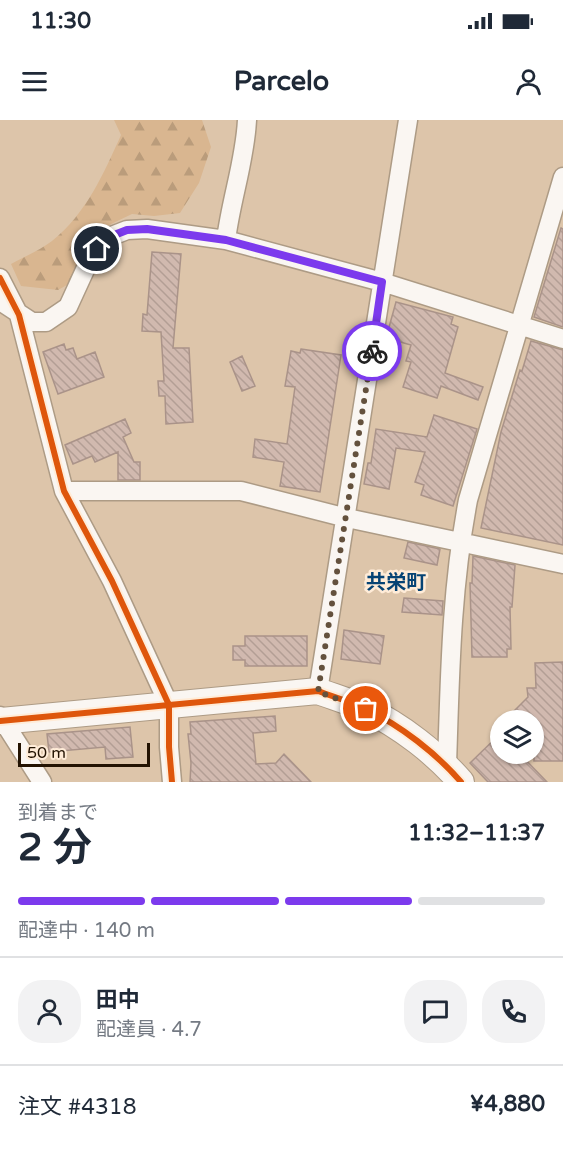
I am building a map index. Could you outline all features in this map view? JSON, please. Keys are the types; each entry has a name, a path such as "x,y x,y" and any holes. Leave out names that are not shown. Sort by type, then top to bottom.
{"street":[{"path":"226,240 228,221 241,166 247,120"},
{"path":"318,692 408,120"},
{"path":"454,774 451,624 460,542 468,500 563,177"},
{"path":"0,301 32,322 46,322 68,307 90,259 104,239 127,230 147,229 226,240 382,282 563,339"},
{"path":"0,278 19,315 64,492 112,581 169,705 172,782"},
{"path":"64,492 241,492 347,518 563,564"},
{"path":"42,782 1,719 318,692 366,709 400,730 454,774"}],"green space":[{"path":"114,120 202,120 211,147 199,183 180,213 154,216 132,214 107,226 88,247 76,280 58,290 21,286 11,264 52,241 84,206 101,178 121,135"}],"building":[{"path":"561,228 563,229 563,327 534,317"},
{"path":"152,252 181,254 173,348 189,348 193,422 166,424 165,396 159,396 158,381 164,381 161,332 142,331 143,314 147,315"},
{"path":"396,302 453,317 451,324 458,327 445,373 483,387 478,400 441,386 437,398 403,387 411,362 406,361 411,345 386,338"},
{"path":"531,341 563,350 563,545 481,528 501,432"},
{"path":"64,344 66,350 73,348 77,359 95,352 104,377 58,394 43,352"},
{"path":"301,349 341,355 320,492 280,486 284,462 253,457 255,439 287,444 295,387 285,386 291,351 300,353"},
{"path":"242,356 255,386 242,391 230,362"},
{"path":"434,415 477,429 453,506 421,495 424,485 415,482 425,452 396,448 389,489 364,484 368,463 371,463 376,429 427,437"},
{"path":"125,419 131,433 123,437 134,462 140,462 140,480 118,480 118,452 95,462 92,456 73,464 65,445"},
{"path":"408,542 440,549 437,565 404,558"},
{"path":"473,556 515,565 512,607 510,607 511,649 507,649 507,657 472,657 470,583 472,583"},
{"path":"404,598 443,601 442,615 402,612"},
{"path":"344,630 384,636 380,664 341,659"},
{"path":"245,636 307,636 307,666 245,666 245,660 233,660 233,646 245,646"},
{"path":"563,662 563,761 544,761 544,710 515,710 528,697 527,688 536,688 535,663"},
{"path":"275,716 276,731 253,733 256,764 276,763 284,754 311,782 190,782 188,734 191,734 190,722"},
{"path":"130,727 133,757 106,759 105,747 49,752 47,734"},
{"path":"490,744 490,764 530,764 547,782 488,782 470,763"}],"cycle path":[{"path":"0,278 19,315 64,491 112,581 169,705 172,782"},
{"path":"0,721 318,691 360,706 405,732 429,751 461,782"}],"way so far":[{"path":"366,709 318,692 372,351"}],"district":[{"name":"共栄町","path":"396,582"}],"route":[{"path":"97,249 104,239 127,230 147,229 226,240 382,282 372,351"}]}
